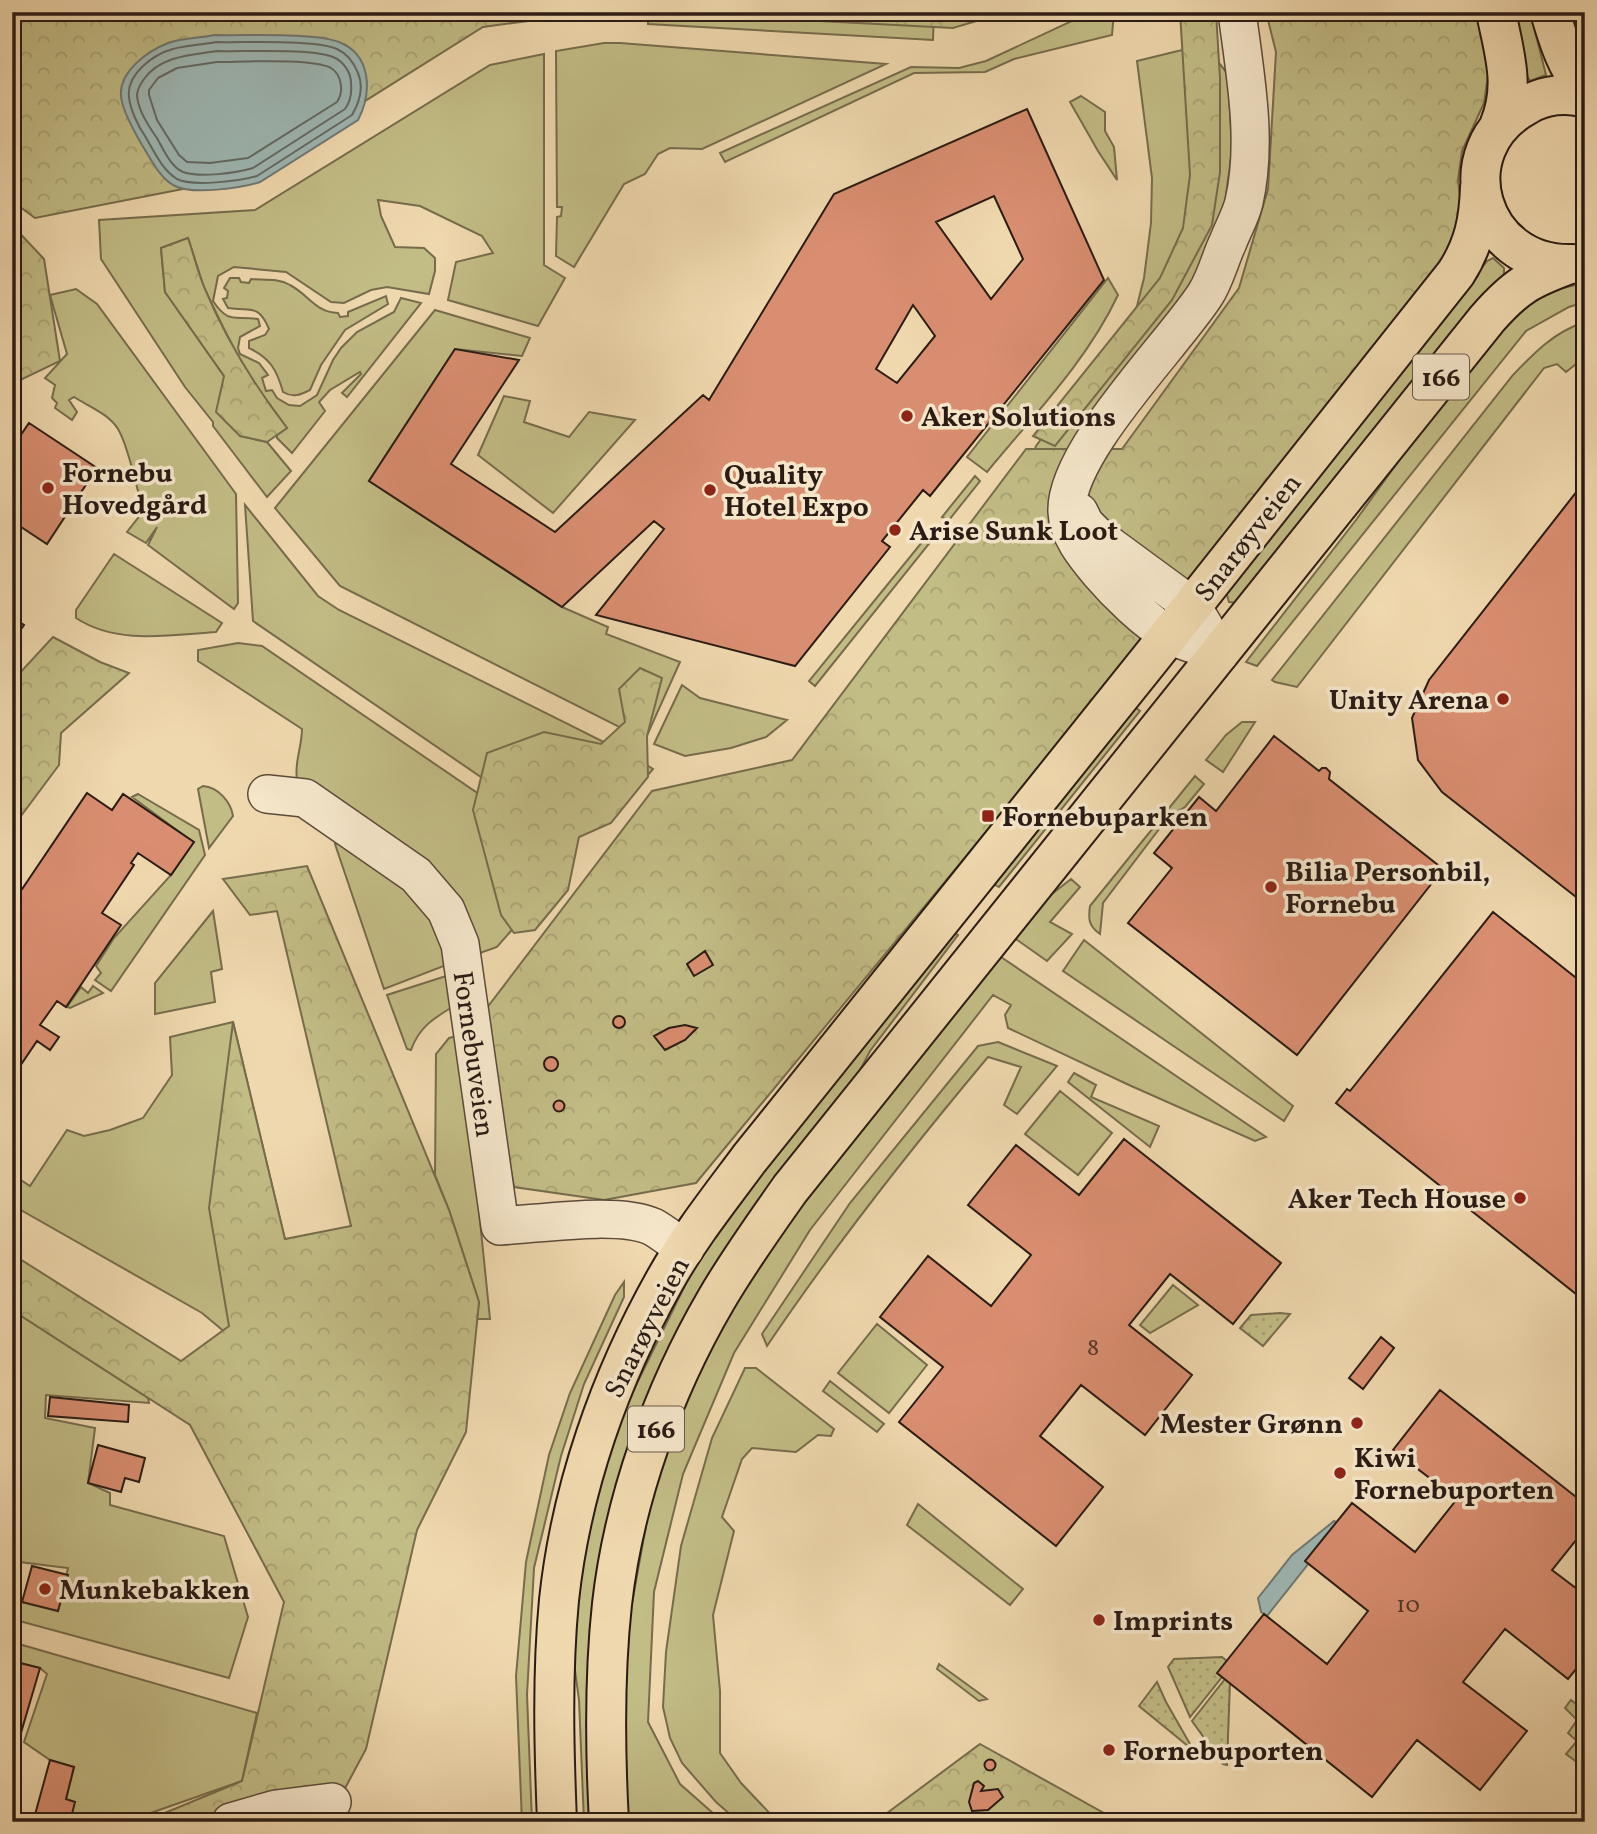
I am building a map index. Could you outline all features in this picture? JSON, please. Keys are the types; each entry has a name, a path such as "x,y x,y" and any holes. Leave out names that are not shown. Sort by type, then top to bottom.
{"main road":[{"name":"166","path":"1496,12 1509,85 1508,101 1484,155 1480,187 1484,205 1503,237 1517,249 1533,258 1552,263 1577,263"},
{"path":"1550,12 1566,58 1585,89"},
{"name":"166","path":"1499,126 1516,111 1535,100 1556,95 1585,98"},
{"name":"Snarøyveien","path":"557,1822 555,1660 559,1600 568,1540 584,1473 604,1412 634,1340 666,1279 702,1221 750,1158 1456,273 1474,241 1480,187"},
{"name":"Snarøyveien","path":"609,1822 606,1729 612,1603 635,1490 657,1424 692,1346 716,1300 752,1242 790,1189 1506,297 1533,278 1577,263"}],"street":[{"path":"1220,653 1181,620 1144,615 1106,580 1088,559 1069,526 1067,511 1072,479 1092,444 1206,293 1244,203 1252,128 1237,12"},
{"name":"Fornebuveien","path":"267,794 305,798 416,875 446,910 460,944 500,1227 607,1219 631,1221 654,1228 685,1249"},
{"path":"231,1822 276,1809 332,1802"}],"green space":[{"path":"12,12 594,12 483,27 244,177 35,218 12,201"},
{"path":"647,12 1007,12 953,28"},
{"path":"648,12 934,12 933,40 648,24"},
{"path":"1091,12 1114,12 1112,35 1014,59 985,72 914,73 725,162 720,153 911,67 959,68 986,61"},
{"path":"1180,12 1216,12 1220,79 1220,172 1212,225 1172,300 1055,446 1033,436 1160,278 1183,228 1190,175"},
{"path":"1266,12 1478,12 1489,69 1484,103 1462,151 1458,180 1462,212 1454,246 1190,585 696,1183 604,1200 514,1187 483,1013 652,791 792,760 1026,449 1122,449 1239,288 1268,189 1276,52"},
{"path":"1508,12 1530,12 1546,75 1530,81 1523,69"},
{"path":"1565,12 1582,12 1585,19 1585,56"},
{"path":"604,43 886,64 702,149 670,148 658,154 645,174 624,184 574,267 556,256 557,217 561,216 562,207 557,207 556,51"},
{"path":"1190,48 1210,52 1228,74 1232,151 1223,217 1192,296 1027,540 1031,462 1036,446 1135,314 1144,278 1151,223 1152,178 1137,61"},
{"path":"544,54 544,265 565,278 538,326 448,300 456,262 493,253 482,236 420,206 378,200 381,216 395,247 424,248 435,258 435,271 429,294 387,287 371,290 344,303 331,302 286,272 234,267 218,276 213,301 228,316 258,319 260,326 240,337 240,354 259,363 268,375 262,378 266,391 272,390 277,398 289,405 300,406 317,395 341,348 357,332 394,312 401,298 421,303 347,397 342,393 360,372 330,390 319,402 325,411 292,453 277,438 277,435 287,428 246,372 204,288 188,238 161,248 165,292 224,376 240,436 267,442 291,471 267,497 185,387 101,259 99,220 255,210 490,65"},
{"path":"1081,96 1105,112 1105,131 1114,147 1117,180 1070,102"},
{"path":"12,225 44,259 60,361 12,384"},
{"path":"188,238 203,283 231,344 287,428 267,442 240,436 216,412 224,376 165,292 161,248"},
{"path":"1493,258 1504,268 1504,276 1240,603 1229,602 1225,588 1487,261"},
{"path":"230,278 239,278 241,282 249,283 251,279 285,283 323,310 338,313 340,317 348,316 348,312 386,296 388,304 345,330 321,365 310,390 290,395 283,392 275,371 267,361 249,348 249,341 265,335 269,329 261,315 253,310 228,308 223,299 227,298 228,291 224,288"},
{"path":"1108,278 1118,295 1091,343 987,472 967,457"},
{"path":"1585,283 1585,302 1569,307 1526,331 1257,666 1246,662 1356,520 1429,419 1519,308 1553,290"},
{"path":"76,289 97,304 236,494 238,603 234,609 148,545 157,527 146,543 127,532 145,509 142,507 125,445 114,424 74,397 69,400 77,412 72,420 55,408 57,403 52,398 55,385 45,378 67,354 50,295"},
{"path":"435,310 530,338 522,356 455,349 369,481 562,607 608,627 606,634 680,662 645,740 340,586 275,508"},
{"path":"1585,322 1585,357 1566,372 1557,364 1544,368 1297,687 1272,680 1513,375 1554,337"},
{"path":"504,396 530,401 524,422 569,437 589,412 635,420 553,513 478,455"},
{"path":"975,476 980,481 949,520 942,517"},
{"path":"245,505 318,596 339,610 634,757 653,769 607,824 548,823 253,621"},
{"path":"927,536 932,540 815,686 809,681"},
{"path":"114,554 222,623 216,632 162,636 126,635 109,632 76,618 76,610"},
{"path":"53,637 100,662 129,673 61,733 59,765 12,828 12,674 18,675"},
{"path":"238,643 262,646 539,835 531,908 497,947 480,953 474,952 297,780 302,729 198,661 198,650"},
{"path":"640,668 662,678 647,736 648,777 611,823 579,837 568,890 535,930 514,933 501,915 473,810 487,753 544,732 601,744 625,722 619,689"},
{"path":"682,685 700,698 787,720 766,737 731,748 685,756 654,744"},
{"path":"1132,705 1140,711 999,887 990,882"},
{"path":"1242,722 1255,722 1223,772 1206,760 1226,735"},
{"path":"1195,776 1204,784 1185,807 1169,816 1103,903 1100,934 1090,922 1090,906"},
{"path":"203,786 214,789 223,796 233,816 209,848 198,789"},
{"path":"138,794 199,830 205,855 111,991 95,980 101,973 96,966 114,938 171,875 193,842 132,797"},
{"path":"340,843 409,890 437,921 449,964 384,989 335,844"},
{"path":"307,866 449,1210 479,1302 466,1432 417,1530 366,1749 327,1822 143,1822 242,1781 284,1602 190,1425 12,1310 12,1254 181,1361 229,1326 209,1208 233,1022 285,1239 351,1226 277,911 250,915 223,879"},
{"path":"1071,879 1080,887 1050,922 1072,934 1047,961 1013,937 1038,905"},
{"path":"213,911 222,969 211,972 215,1002 155,1014 155,983"},
{"path":"953,932 958,935 870,1051 841,1107 674,1346 592,1822 584,1822 579,1700 571,1641 586,1523 612,1434 700,1255 789,1132"},
{"path":"1084,940 1293,1106 1284,1121 1063,971"},
{"path":"998,955 1266,1137 1255,1141 1008,1028 1005,1015 1011,1005 993,995 810,1230 734,1353 683,1474 654,1592 648,1722 680,1784 723,1822 625,1822 624,1648 654,1481 682,1398 729,1311 812,1184"},
{"path":"446,976 454,1006 428,1024 418,1035 411,1050 407,1049 387,995"},
{"path":"93,986 103,993 67,1007 81,987 88,993"},
{"path":"233,1022 285,1240 293,1389 202,1313 12,1205 12,1174 30,1186 67,1130 84,1136 143,1118 172,1075 170,1037"},
{"path":"461,1035 490,1319 477,1319 479,1302 435,1175 436,1054 449,1038"},
{"path":"998,1042 1057,1066 1017,1114 1004,1105 1021,1067 988,1057 874,1198 767,1346 762,1334 850,1203 978,1046"},
{"path":"1074,1073 1096,1085 1091,1097 1159,1126 1150,1147 1068,1082"},
{"path":"1060,1091 1112,1133 1078,1175 1025,1134"},
{"path":"624,1282 624,1297 584,1384 561,1456 534,1568 527,1695 532,1822 522,1822 516,1676 526,1562 549,1455 570,1393 615,1295"},
{"path":"1173,1285 1198,1305 1150,1333 1140,1325"},
{"path":"12,1310 148,1398 149,1403 46,1395 45,1418 95,1428 88,1483 110,1493 110,1505 224,1536 248,1617 229,1678 12,1619 12,1596 22,1602 58,1611 68,1568 12,1561"},
{"path":"1290,1314 1263,1346 1240,1328 1251,1315"},
{"path":"877,1324 927,1365 889,1413 838,1373"},
{"path":"745,1368 756,1368 834,1429 831,1436 818,1435 796,1452 752,1448 742,1459 722,1517 734,1531 713,1615 720,1691 720,1753 741,1783 778,1822 739,1822 716,1802 682,1763 670,1738 663,1707 666,1652 681,1546 712,1438"},
{"path":"830,1381 884,1424 877,1432 823,1391"},
{"path":"918,1504 1023,1589 1010,1605 907,1525"},
{"path":"12,1642 257,1713 242,1781 125,1822 70,1822 66,1799 74,1767 50,1760 24,1742 47,1674 40,1668 12,1661"},
{"path":"1222,1657 1227,1661 1222,1677 1190,1717 1168,1667 1174,1659"},
{"path":"939,1664 987,1699 979,1701 937,1669"},
{"path":"1225,1679 1230,1682 1227,1765 1223,1764 1192,1721"},
{"path":"1157,1682 1166,1702 1194,1751 1139,1706"},
{"path":"1571,1700 1585,1711 1585,1768 1566,1754 1577,1741 1568,1733 1577,1720 1565,1708"},
{"path":"980,1744 1120,1822 875,1822"}],"water":[{"path":"215,35 313,37 339,42 350,48 358,56 366,76 366,98 358,120 260,182 205,190 175,186 160,174 129,121 121,96 122,87 136,63 160,47 179,40"},
{"path":"1334,1521 1340,1524 1267,1616 1261,1612 1258,1598 1292,1555"}],"building":[{"path":"1027,109 1104,280 930,496 923,490 882,541 890,547 795,666 596,615 664,529 654,521 562,607 369,481 455,349 519,360 451,464 555,532 703,395 709,400 834,194","holes":["994,196 1023,259 991,299 936,222","913,305 935,336 897,383 876,369"]},
{"name":"Fornebu Hovedgård","path":"29,423 97,468 47,544 12,521 12,448"},
{"name":"Unity Arena","path":"1585,481 1585,904 1442,792 1418,760 1412,718 1429,680"},
{"path":"15,619 24,625 12,642 12,623"},
{"path":"1274,736 1319,771 1326,768 1330,772 1329,779 1443,869 1297,1055 1128,923 1172,868 1154,853 1199,797 1216,811"},
{"path":"87,793 112,810 123,794 194,842 171,875 138,853 131,863 134,865 102,913 121,925 66,1007 57,1001 40,1025 59,1037 50,1050 37,1041 12,1078 12,904"},
{"name":"Aker Tech House","path":"1493,912 1585,985 1585,1293 1581,1298 1336,1103 1347,1089 1350,1091"},
{"path":"705,951 713,965 694,976 687,964"},
{"path":"619,1016 625,1022 619,1028 613,1022"},
{"path":"685,1025 697,1028 685,1040 665,1050 654,1036 669,1028"},
{"path":"551,1057 556,1059 556,1069 551,1071 546,1069 544,1064 546,1059"},
{"path":"559,1100 565,1106 559,1112 553,1106"},
{"path":"1124,1139 1281,1263 1233,1324 1170,1274 1129,1325 1192,1375 1145,1435 1081,1385 1040,1436 1103,1487 1056,1546 899,1422 943,1367 880,1317 928,1256 991,1306 1031,1255 968,1205 1016,1145 1079,1195"},
{"path":"1381,1337 1394,1348 1363,1389 1349,1378"},
{"path":"1440,1390 1585,1504 1585,1529 1552,1570 1585,1595 1585,1658 1568,1679 1505,1629 1463,1682 1527,1731 1480,1790 1417,1740 1372,1797 1217,1673 1264,1614 1327,1664 1368,1611 1305,1561 1352,1503 1415,1552 1457,1499 1393,1450"},
{"path":"50,1397 129,1405 128,1422 48,1416"},
{"path":"98,1445 145,1458 139,1482 125,1478 121,1492 88,1483"},
{"name":"Munkebakken","path":"32,1566 68,1575 58,1611 22,1602"},
{"name":"Munkebakken","path":"12,1661 40,1668 18,1743 12,1742"},
{"path":"50,1760 74,1767 66,1799 75,1802 70,1822 33,1822"},
{"path":"990,1760 994,1761 994,1769 990,1770 986,1769 985,1765 986,1761"},
{"path":"978,1781 984,1786 981,1791 998,1789 1003,1797 988,1810 972,1811 969,1802 974,1783"}],"place":[{"name":"Aker Solutions","path":"907,416"},
{"name":"Fornebu Hovedgård","path":"48,488"},
{"name":"Quality Hotel Expo","path":"710,490"},
{"name":"Arise Sunk Loot","path":"895,530"},
{"name":"Unity Arena","path":"1503,699"},
{"name":"Fornebuparken","path":"988,816"},
{"name":"Bilia Personbil, Fornebu","path":"1271,887"},
{"name":"Aker Tech House","path":"1520,1198"},
{"name":"Mester Grønn","path":"1357,1423"},
{"name":"Kiwi Fornebuporten","path":"1340,1473"},
{"name":"Munkebakken","path":"45,1589"},
{"name":"Imprints","path":"1099,1620"},
{"name":"Fornebuporten","path":"1109,1750"}]}
